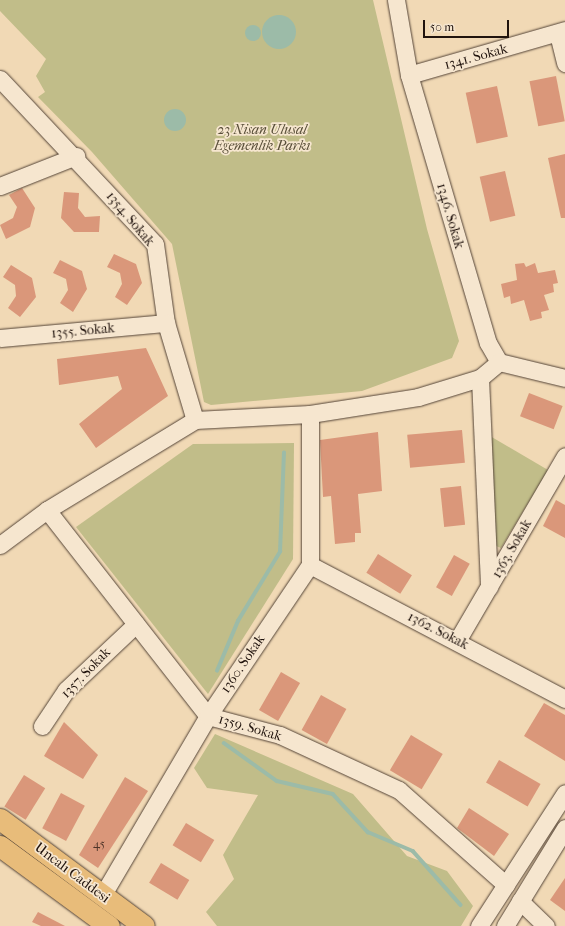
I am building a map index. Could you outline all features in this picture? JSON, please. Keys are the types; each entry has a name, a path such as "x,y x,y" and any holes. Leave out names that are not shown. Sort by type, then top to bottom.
{"main road":[{"name":"Uncalı Caddesi","path":"0,820 144,926"},
{"name":"Uncalı Caddesi","path":"0,846 99,923"}],"street":[{"name":"1346. Sokak","path":"396,0 409,75 488,343 499,362"},
{"name":"1341. Sokak","path":"409,75 561,32"},
{"path":"561,32 565,63"},
{"name":"1354. Sokak","path":"0,79 76,156 155,244 166,323 195,420"},
{"path":"0,186 76,156"},
{"name":"1355. Sokak","path":"0,338 166,323"},
{"path":"0,545 47,510 195,420 310,414 418,397 480,378 499,362 565,378"},
{"path":"480,378 489,587"},
{"path":"310,414 310,565"},
{"name":"1363. Sokak","path":"457,641 565,456"},
{"name":"1359. Sokak","path":"47,510 208,716 280,734 399,790 506,885"},
{"name":"1362. Sokak","path":"310,565 565,699"},
{"name":"1360. Sokak","path":"102,896 208,716 310,565"},
{"name":"1357. Sokak","path":"42,726 66,690 136,624"},
{"path":"479,926 565,793"},
{"path":"505,926 565,828"},
{"path":"520,901 546,926"}],"green space":[{"name":"23 Nisan Ulusal Egemenlik Parkı","path":"0,0 373,0 427,229 459,341 452,358 362,391 211,405 204,402 172,244 92,152 38,97 45,92 36,76 46,59 0,11"},
{"path":"490,436 548,470 501,548 496,546"},
{"path":"294,443 293,559 208,694 76,527 193,444"},
{"path":"215,734 353,794 407,856 447,871 473,906 461,926 217,926 206,912 234,879 223,855 258,795 207,788 194,768"}],"shaded area":[{"path":"276,15 282,15 291,20 295,26 295,38 291,44 282,49 276,49 267,44 262,35 262,29 267,20"},
{"path":"253,25 259,27 261,33 259,39 253,41 247,39 245,33 247,27"},
{"path":"175,109 183,112 186,120 183,128 175,131 167,128 164,120 167,112"}],"building":[{"path":"556,76 565,121 538,126 529,81"},
{"path":"497,86 508,137 477,144 466,93"},
{"path":"565,154 565,218 561,218 548,158"},
{"path":"505,171 515,216 490,222 480,177"},
{"path":"22,188 35,208 30,227 6,239 0,225 13,218 17,207 9,195"},
{"path":"64,192 79,193 78,208 85,217 100,216 99,232 74,232 61,218"},
{"path":"114,254 136,264 142,283 127,305 115,297 122,284 120,273 107,267"},
{"path":"60,260 82,271 87,289 73,312 60,303 68,290 66,279 53,273"},
{"path":"524,263 526,267 535,263 538,273 555,270 558,283 553,284 554,292 544,295 549,310 541,312 542,318 530,321 524,300 511,304 510,296 504,298 501,284 517,280 515,264"},
{"path":"11,265 32,278 36,297 20,317 8,308 16,296 15,285 3,277"},
{"path":"146,348 168,396 96,448 79,424 122,389 118,376 59,385 57,359"},
{"path":"529,393 563,406 554,429 520,416"},
{"path":"462,430 465,463 410,468 407,435"},
{"path":"378,432 382,491 358,494 361,533 355,533 355,542 335,544 331,496 323,497 320,440"},
{"path":"461,486 465,525 444,527 440,488"},
{"path":"556,500 565,505 565,538 543,526"},
{"path":"378,554 412,575 400,594 366,573"},
{"path":"454,555 470,564 452,596 436,587"},
{"path":"281,672 300,683 278,721 259,710"},
{"path":"321,695 346,709 327,744 302,730"},
{"path":"544,703 565,715 565,761 524,736"},
{"path":"64,722 98,755 83,779 44,756"},
{"path":"411,735 443,754 422,789 390,770"},
{"path":"499,760 541,784 528,807 486,783"},
{"path":"24,775 45,788 26,820 4,806"},
{"path":"125,777 148,791 98,868 79,855"},
{"path":"61,793 85,806 66,841 42,828"},
{"path":"469,808 509,834 494,856 457,828"},
{"path":"186,823 214,840 201,862 173,845"},
{"path":"161,863 189,880 177,900 149,883"},
{"path":"565,878 565,911 550,900"},
{"path":"38,912 65,926 41,926 32,922"}],"waterway":[{"path":"217,671 238,621 280,552 284,453"},
{"path":"224,743 277,781 333,794 368,832 413,851 461,905"}]}
